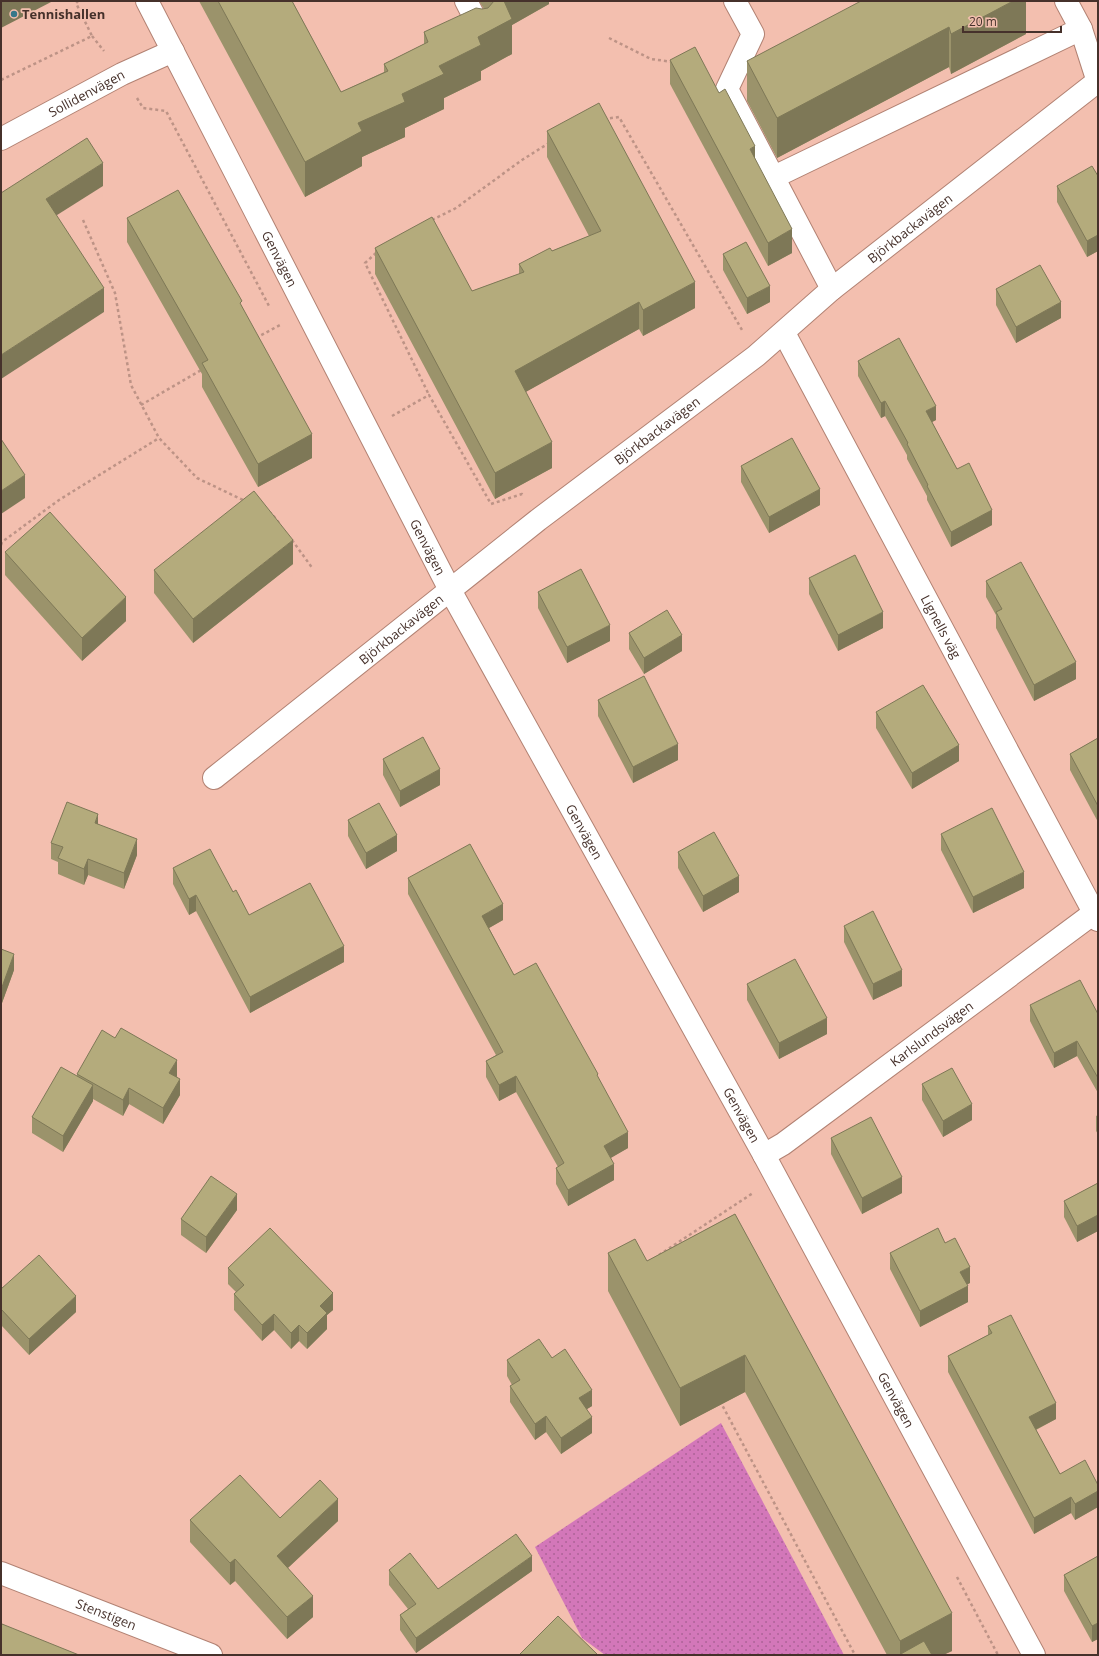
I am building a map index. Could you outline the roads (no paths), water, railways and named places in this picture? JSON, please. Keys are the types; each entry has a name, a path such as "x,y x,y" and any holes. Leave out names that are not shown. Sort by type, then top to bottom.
{"street":[{"name":"Genvägen","path":"147,1 450,590 764,1155 1034,1655"},
{"path":"466,1 482,32"},
{"path":"735,1 753,34 727,89 832,289"},
{"path":"1066,1 1082,29 1098,81"},
{"path":"774,177 1082,29"},
{"name":"Sollidenvägen","path":"1,139 122,74 174,51"},
{"name":"Björkbackavägen","path":"214,778 538,520 756,356 784,333 832,289 1098,81"},
{"name":"Lignells väg","path":"784,333 1097,914"},
{"name":"Karlslundsvägen","path":"764,1155 783,1144 1097,914"},
{"name":"Stenstigen","path":"1,1573 211,1655"}],"place":[{"name":"Tennishallen","path":"14,14"}]}
